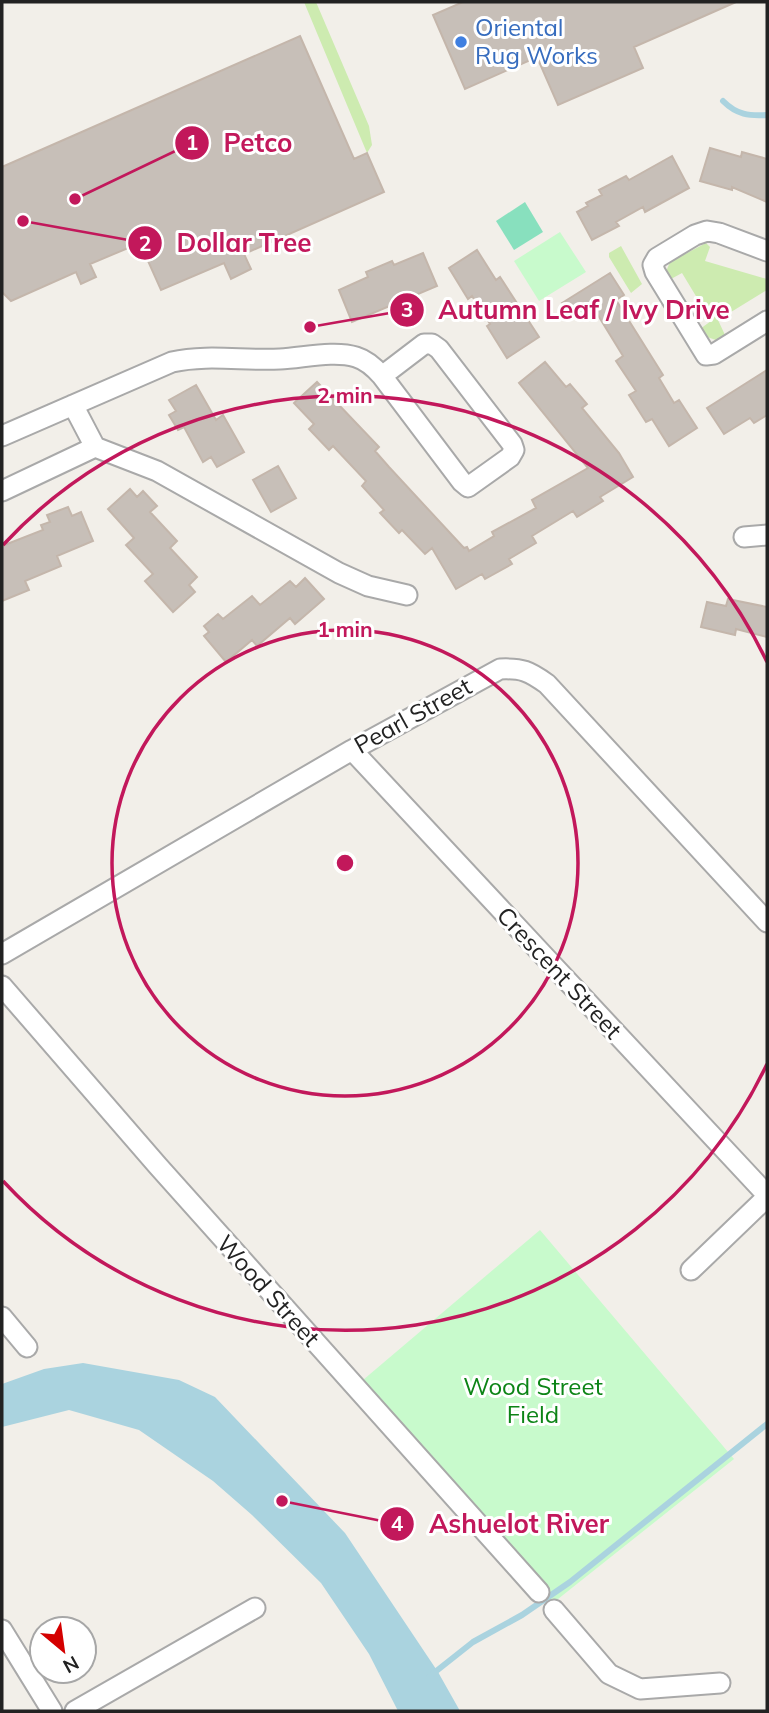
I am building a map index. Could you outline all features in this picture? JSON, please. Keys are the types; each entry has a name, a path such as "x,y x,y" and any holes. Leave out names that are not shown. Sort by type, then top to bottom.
{"street":[{"path":"767,251 719,233 707,232 695,235 656,258 653,265 654,272 706,355 714,355 767,321"},
{"path":"2,436 172,362 190,358 282,359 322,355 356,357 375,367 468,487 510,457 514,450 512,444 439,349 432,344 424,344 382,376"},
{"path":"73,405 95,447 157,471 339,573 368,586 407,595"},
{"path":"2,491 95,447"},
{"path":"744,537 767,535"},
{"name":"Pearl Street","path":"2,954 352,750 485,676 500,669 520,668 547,684 767,922"},
{"name":"Crescent Street","path":"352,750 767,1196"},
{"name":"Wood Street","path":"2,985 167,1177 540,1592"},
{"path":"691,1270 767,1196"},
{"path":"2,1317 27,1347"},
{"path":"75,1711 255,1608"},
{"path":"554,1610 609,1674 639,1689 720,1683"},
{"path":"2,1630 52,1711"}],"green space":[{"path":"304,2 316,2 369,126 372,145 367,153"},
{"path":"525,202 543,232 514,250 496,221"},
{"path":"560,232 586,272 539,301 514,261"},
{"path":"706,243 710,247 705,261 767,279 767,290 718,320 725,335 716,340 704,336 700,329 711,321 682,273 671,279 665,274 670,262"},
{"path":"621,246 642,284 631,293 609,257 609,253"},
{"name":"Wood Street Field","path":"540,1230 734,1459 553,1603 363,1380"}],"water":[{"path":"83,1363 179,1380 215,1397 345,1533 438,1672 460,1711 398,1711 369,1654 321,1583 213,1481 139,1430 69,1410 2,1427 2,1384 44,1369"}],"building":[{"path":"463,2 736,2 634,47 643,68 558,105 537,57 465,89 433,15"},
{"path":"300,36 354,159 367,153 384,192 244,254 251,269 231,279 224,263 161,290 140,243 90,264 96,277 81,284 76,272 11,301 2,292 2,167"},
{"path":"710,148 741,157 742,152 767,159 767,202 732,187 732,190 700,181"},
{"path":"672,156 689,188 645,212 643,207 616,222 619,226 592,240 577,212 588,206 586,203 602,195 599,190 626,176 629,180"},
{"path":"477,250 496,280 500,277 539,337 507,358 472,296 468,299 449,268"},
{"path":"423,253 437,286 352,322 339,290 368,277 366,272 392,261 394,265"},
{"path":"610,273 624,295 616,300 663,375 659,378 674,403 679,400 697,428 669,446 652,419 646,422 629,395 636,391 616,361 623,356 596,312 587,318 581,310 570,317 562,303"},
{"path":"545,362 566,387 570,384 587,404 582,408 619,453 633,477 600,497 603,501 577,517 573,511 532,536 536,543 509,559 512,564 485,579 482,574 456,589 432,548 425,554 402,530 399,533 380,513 384,510 362,486 366,481 333,446 329,450 309,429 314,424 294,403 317,382 379,447 375,451 389,467 469,551 494,536 492,532 536,508 532,500 588,468 519,383"},
{"path":"767,370 767,415 754,423 750,418 724,434 707,408"},
{"path":"196,385 216,420 223,415 244,452 217,467 211,457 203,462 184,427 178,430 169,415 176,411 169,400"},
{"path":"278,466 296,498 271,512 253,480"},
{"path":"130,489 137,497 143,491 157,506 150,512 177,541 170,548 197,577 189,585 195,592 173,612 145,581 153,574 126,545 134,538 108,509"},
{"path":"68,507 72,516 81,512 93,541 57,556 61,566 25,581 29,590 2,601 2,546 43,530 41,525 50,522 47,515"},
{"path":"305,578 324,599 295,624 290,618 257,646 252,640 226,662 204,636 209,632 204,626 218,614 223,619 252,596 260,605 290,581 296,587"},
{"path":"728,599 767,607 767,637 736,629 735,635 701,627 707,602 726,606"}],"waterway":[{"path":"723,101 744,114 767,115"},
{"path":"430,1676 473,1642 522,1615 570,1582 767,1424"}],"place":[{"name":"Oriental Rug Works","path":"461,42"},
{"name":"Petco","path":"75,199"},
{"name":"Dollar Tree","path":"23,221"},
{"name":"Autumn Leaf / Ivy Drive","path":"310,327"},
{"name":"Ashuelot River","path":"282,1501"}]}
